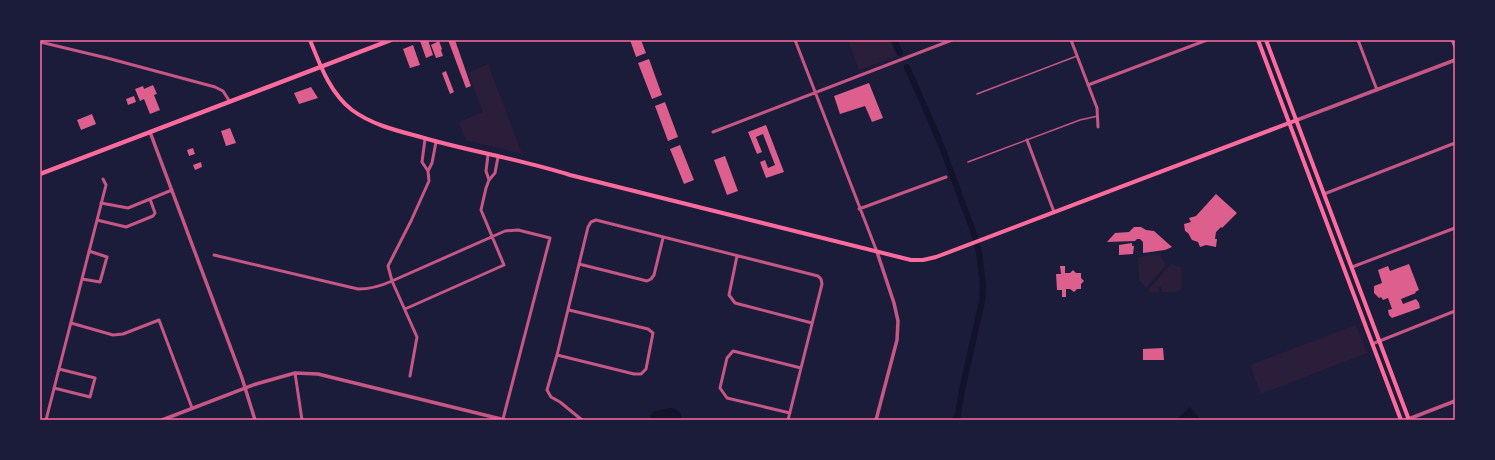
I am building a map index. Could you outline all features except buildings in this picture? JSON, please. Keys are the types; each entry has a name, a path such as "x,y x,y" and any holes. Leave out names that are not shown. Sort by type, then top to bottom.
{"main road":[{"path":"310,40 321,67 336,92 351,109 380,125 436,142 543,167 911,260 922,260 981,240 1297,120"},
{"path":"40,174 391,40"},
{"path":"1258,40 1401,420"},
{"path":"1266,40 1408,420"}],"street":[{"path":"795,40 877,252 898,320 897,340 876,420"},
{"path":"713,132 952,40"},
{"path":"1071,40 1097,108 1098,127"},
{"path":"1088,86 1207,40"},
{"path":"1358,40 1377,90"},
{"path":"1452,40 1455,47"},
{"path":"40,42 215,87 223,91 230,102"},
{"path":"1297,120 1455,60"},
{"path":"150,132 246,388 255,420"},
{"path":"410,376 417,337 392,281 388,266 429,181 428,171 422,162 425,139"},
{"path":"1027,140 1054,212"},
{"path":"428,171 432,162 436,142"},
{"path":"1324,194 1455,143"},
{"path":"488,155 486,172 489,180"},
{"path":"405,309 504,265 481,210 486,188 489,180 495,172 498,157"},
{"path":"860,209 946,177"},
{"path":"46,420 106,185 103,179"},
{"path":"101,203 128,208 172,190"},
{"path":"97,220 126,227 153,216 155,213 150,199"},
{"path":"582,420 548,394 547,390 558,355 588,227 591,222 596,220 818,276 821,279 822,284 788,420"},
{"path":"1352,267 1455,228"},
{"path":"162,420 246,388 295,373 318,374 504,420 550,238 518,230 505,231 378,287 358,290 214,255"},
{"path":"579,264 647,281 654,275 663,238"},
{"path":"82,279 100,282 107,256 89,252"},
{"path":"738,256 729,295 735,303 812,322"},
{"path":"558,355 634,374 641,374 646,370 653,333 648,329 568,310"},
{"path":"1372,344 1455,311"},
{"path":"71,323 113,335 122,334 159,320 192,408"},
{"path":"790,413 727,398 720,388 727,358 733,351 801,368"},
{"path":"54,388 90,397 95,378 59,370"},
{"path":"295,373 302,420"},
{"path":"1408,420 1455,401"}],"lane":[{"path":"977,94 1077,56"},
{"path":"968,162 1080,120 1098,116"}],"shaded area":[{"path":"848,40 889,40 897,56 859,70"},
{"path":"488,64 522,154 466,140 459,122 483,112 468,73"},
{"path":"1147,255 1160,255 1166,265 1146,288 1139,280 1138,258"},
{"path":"1171,264 1181,267 1182,288 1176,292 1162,292 1162,288 1160,286 1158,288 1160,292 1152,293 1148,290"},
{"path":"1356,325 1367,353 1261,394 1250,365"},
{"path":"1190,407 1201,420 1176,420"},
{"path":"671,408 679,412 681,415 681,420 651,419 650,416 654,411"}],"waterway":[{"path":"894,40 900,53"},
{"path":"907,67 940,142 973,231 979,252 983,285 982,301 962,390 957,420"},
{"path":"952,420 959,408"}]}
